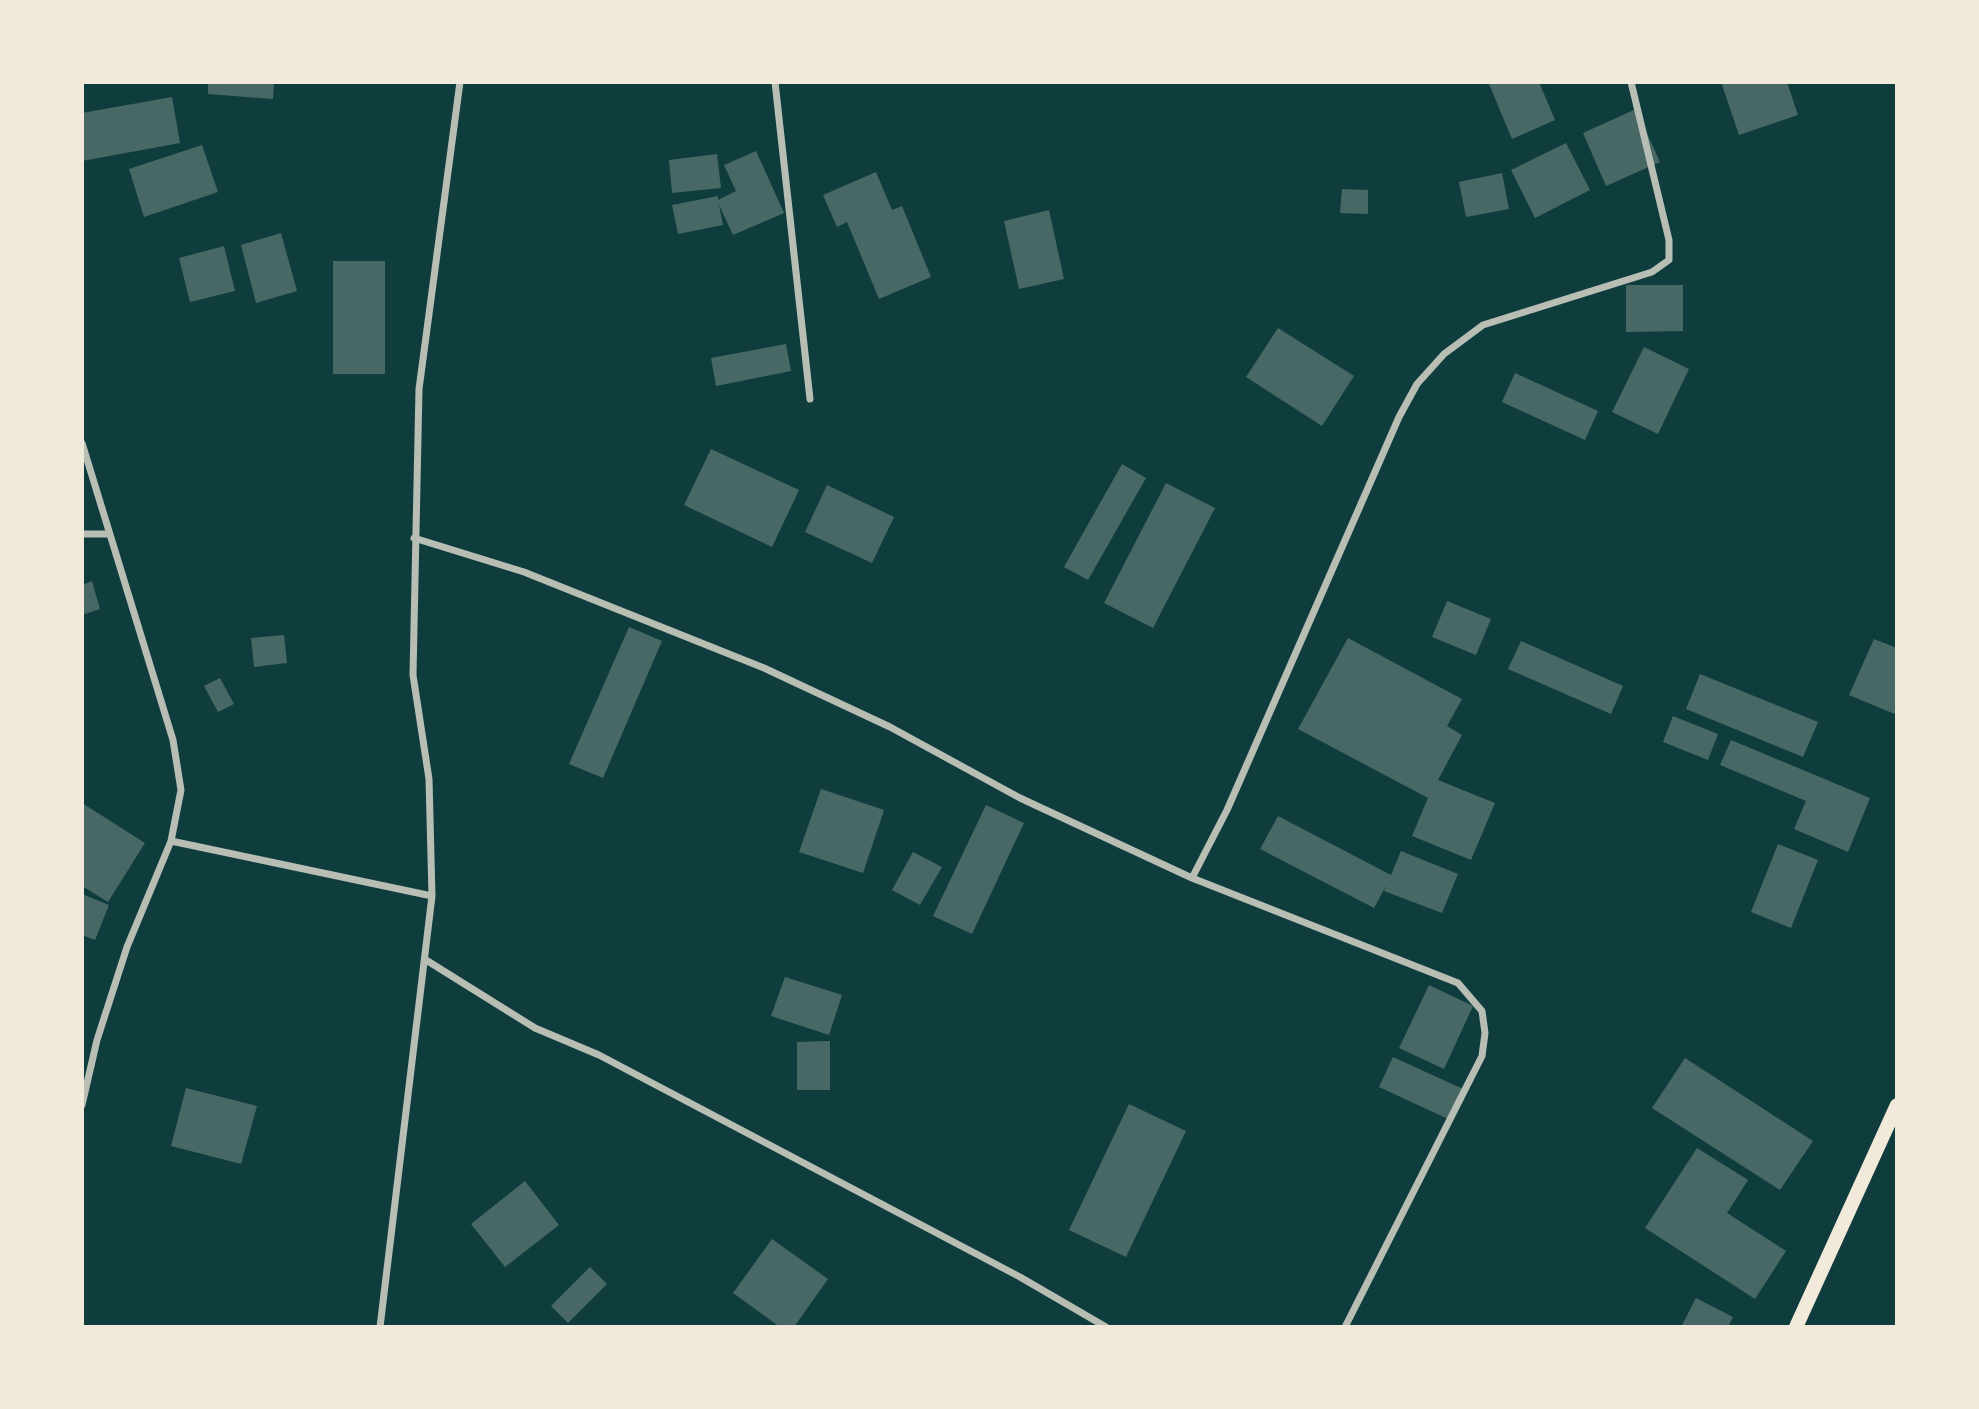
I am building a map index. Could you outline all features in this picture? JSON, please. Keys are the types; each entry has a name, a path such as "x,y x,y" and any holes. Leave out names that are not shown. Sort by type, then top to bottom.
{"main road":[{"path":"1796,1327 1897,1105"}],"street":[{"path":"380,1327 432,896 429,779 413,675 419,389 460,82"},
{"path":"775,82 810,399"},
{"path":"1192,878 1238,786 1399,417 1417,384 1444,354 1483,325 1652,272 1669,260 1669,240 1631,82"},
{"path":"82,443 173,740 181,790 171,841 127,947 97,1040 82,1105"},
{"path":"82,534 109,534"},
{"path":"414,538 524,572 764,668 890,727 1020,798 1192,878 1458,983 1482,1011 1485,1033 1482,1056 1345,1327"},
{"path":"171,841 432,896"},
{"path":"426,960 535,1028 624,1067 1020,1277 1106,1327"}],"building":[{"path":"208,82 274,82 273,99 208,94"},
{"path":"1539,82 1555,120 1512,139 1489,84"},
{"path":"1721,82 1787,82 1798,115 1739,135"},
{"path":"172,97 180,143 82,161 82,113"},
{"path":"1636,109 1660,162 1606,186 1583,133"},
{"path":"1566,143 1590,190 1535,218 1511,170"},
{"path":"202,145 218,192 144,217 129,169"},
{"path":"756,151 784,213 733,235 719,205 723,225 678,234 672,205 718,196 718,200 736,191 724,165"},
{"path":"717,154 721,188 672,193 669,160"},
{"path":"876,172 892,210 902,206 931,277 879,299 847,222 837,227 823,195"},
{"path":"1502,173 1509,209 1466,217 1459,182"},
{"path":"1342,189 1368,190 1368,214 1340,213"},
{"path":"1049,210 1064,279 1019,289 1004,221"},
{"path":"281,233 297,291 256,303 241,245"},
{"path":"224,246 235,291 190,302 179,258"},
{"path":"333,261 385,261 385,374 333,374"},
{"path":"1626,285 1683,285 1683,331 1626,332"},
{"path":"1278,328 1354,376 1322,426 1246,377"},
{"path":"786,344 791,371 716,386 711,358"},
{"path":"1644,347 1689,369 1658,434 1612,412"},
{"path":"1515,373 1598,411 1585,440 1502,402"},
{"path":"711,449 799,490 772,547 684,505"},
{"path":"1122,464 1146,478 1088,580 1064,567"},
{"path":"1166,483 1215,508 1153,628 1104,603"},
{"path":"827,485 894,517 872,563 805,532"},
{"path":"92,581 100,609 82,615 82,585"},
{"path":"1447,601 1491,619 1476,655 1432,637"},
{"path":"629,627 662,641 603,778 569,764"},
{"path":"284,635 287,663 254,667 251,638"},
{"path":"1348,638 1462,699 1447,726 1462,735 1438,780 1495,803 1471,860 1412,836 1428,798 1298,729"},
{"path":"1874,639 1897,648 1897,715 1849,695"},
{"path":"1521,641 1623,686 1611,714 1508,669"},
{"path":"1700,674 1818,722 1803,757 1686,709"},
{"path":"220,678 234,704 218,712 204,686"},
{"path":"1673,716 1718,734 1708,760 1663,742"},
{"path":"1731,740 1870,798 1848,852 1794,829 1806,801 1720,765"},
{"path":"821,789 884,810 863,873 799,852"},
{"path":"82,803 145,843 108,902 82,886"},
{"path":"986,805 1024,823 972,934 933,916"},
{"path":"1278,816 1391,875 1401,851 1458,874 1442,913 1384,891 1387,884 1374,908 1260,849"},
{"path":"1778,844 1818,860 1791,928 1751,912"},
{"path":"913,852 942,867 920,905 892,890"},
{"path":"82,894 109,905 95,940 82,935"},
{"path":"785,977 842,995 829,1035 771,1016"},
{"path":"1429,985 1473,1006 1444,1069 1399,1048"},
{"path":"830,1041 830,1090 797,1090 797,1042"},
{"path":"1393,1057 1463,1089 1448,1119 1379,1087"},
{"path":"1685,1058 1813,1141 1780,1190 1652,1108"},
{"path":"186,1088 257,1106 241,1164 171,1146"},
{"path":"1129,1104 1186,1131 1126,1257 1069,1230"},
{"path":"1697,1148 1748,1180 1727,1213 1786,1251 1755,1299 1645,1228"},
{"path":"525,1181 559,1225 505,1267 471,1224"},
{"path":"772,1239 828,1279 794,1327 780,1327 733,1293"},
{"path":"590,1267 607,1284 568,1323 551,1306"},
{"path":"1696,1298 1733,1317 1728,1327 1681,1327"}]}
